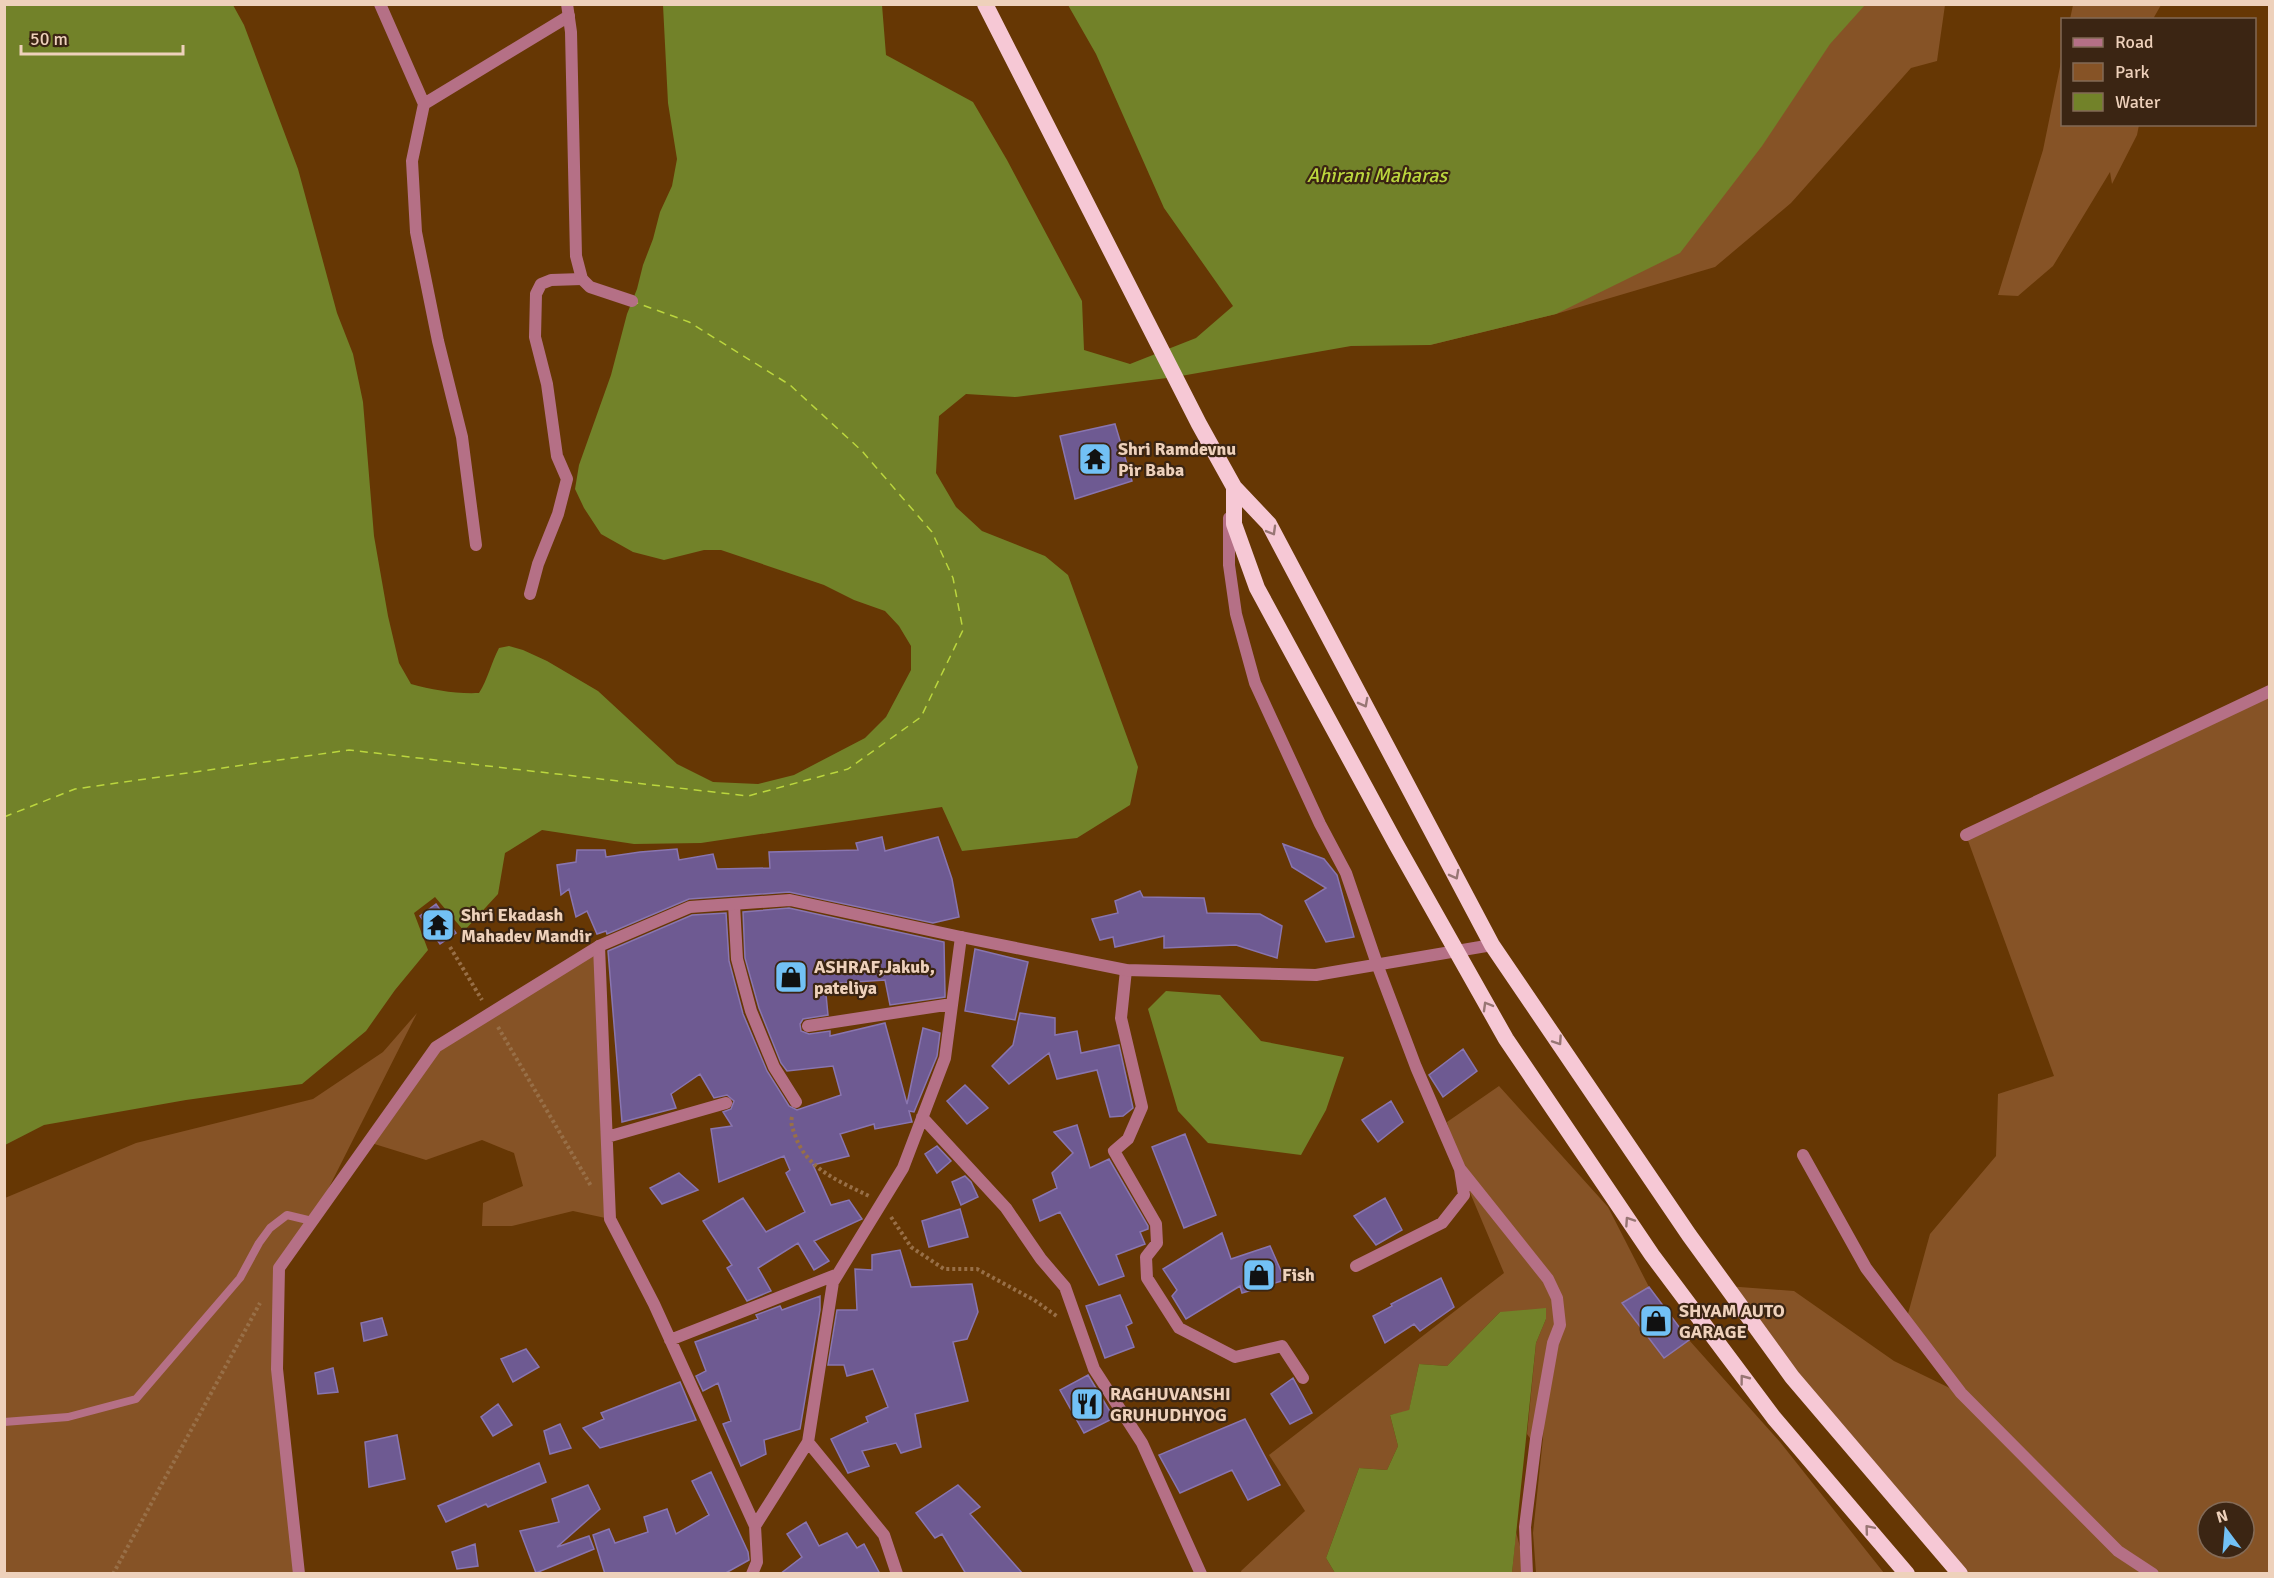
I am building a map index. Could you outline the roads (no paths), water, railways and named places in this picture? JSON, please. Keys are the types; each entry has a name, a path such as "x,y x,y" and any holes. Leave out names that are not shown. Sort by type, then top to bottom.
{"highway":[{"path":"985,4 1199,424 1234,487 1269,524 1492,945 1693,1240 1791,1377 1960,1574"},
{"path":"1234,487 1234,524 1257,588 1506,1039 1652,1255 1774,1418 1906,1574"}],"street":[{"path":"380,4 424,104 412,161 416,232 438,341 462,437 476,545"},
{"path":"424,104 568,10 571,32 576,256 582,279 590,287 632,301"},
{"path":"531,594 538,564 558,514 567,479 557,456 547,384 535,337 536,294 542,284 551,280 582,279"},
{"path":"1234,487 1228,521 1229,565 1236,614 1255,683 1320,824 1346,873 1416,1067 1460,1169 1464,1195 1442,1223 1356,1266"},
{"path":"1966,835 2270,692"},
{"path":"300,1574 277,1369 279,1268 436,1047 599,946 690,907 790,900 1126,970 1316,975 1492,945"},
{"path":"734,903 737,959 751,1011 774,1067 796,1102"},
{"path":"755,1526 808,1442 833,1282 903,1168 945,1058 961,937"},
{"path":"599,946 610,1219 670,1340 755,1526 757,1562 752,1574"},
{"path":"1126,970 1121,1018 1142,1107 1128,1139 1114,1151 1156,1224 1157,1243 1146,1257 1147,1278 1179,1328 1235,1356 1282,1346 1303,1378"},
{"path":"808,1026 952,1004"},
{"path":"607,1137 726,1103"},
{"path":"922,1117 1006,1208 1041,1259 1065,1287 1095,1369 1142,1443 1201,1574"},
{"path":"1803,1155 1866,1268 1961,1393 2118,1551 2153,1574"},
{"path":"1460,1169 1548,1280 1557,1298 1560,1325 1553,1343 1536,1439 1525,1527 1527,1574"},
{"path":"670,1340 838,1274"},
{"path":"808,1442 884,1534 897,1574"}],"lane":[{"path":"4,1422 68,1417 136,1399 240,1278 270,1228 287,1215 312,1221"}],"water":[{"name":"Ahirani Maharas","path":"5,5 233,5 244,25 298,169 337,313 353,354 363,402 374,536 388,616 399,663 411,684 444,691 479,693 499,648 509,646 523,650 547,661 598,691 677,764 713,782 758,784 794,775 865,738 886,717 911,670 911,646 899,626 885,611 854,600 824,585 721,550 704,550 664,560 633,552 601,534 575,489 579,465 611,375 627,314 637,289 660,212 672,186 677,159 668,103 663,5 882,5 886,55 973,102 1007,160 1082,301 1084,350 1130,364 1196,338 1233,306 1164,208 1096,54 1068,5 1865,5 1830,44 1762,146 1680,253 1556,314 1430,345 1351,346 1175,377 1015,397 966,394 939,416 936,473 956,507 982,531 1045,556 1068,575 1138,767 1130,805 1077,838 962,851 942,807 701,843 634,844 542,830 505,853 498,894 464,931 435,897 414,913 428,950 395,990 366,1031 302,1084 186,1100 44,1125 5,1145"},
{"path":"1166,991 1220,995 1261,1041 1344,1057 1326,1110 1301,1155 1208,1143 1178,1111 1148,1009"},
{"path":"1546,1308 1546,1319 1536,1343 1512,1573 1335,1573 1326,1558 1359,1468 1387,1470 1398,1446 1390,1415 1409,1410 1419,1364 1447,1366 1500,1312"}],"place":[{"name":"Shri Ramdevnu Pir Baba","path":"1095,459"},
{"name":"Shri Ekadash Mahadev Mandir","path":"438,925"},
{"name":"ASHRAF,Jakub, pateliya","path":"791,977"},
{"name":"Fish","path":"1259,1275"},
{"name":"SHYAM AUTO GARAGE","path":"1656,1321"},
{"name":"RAGHUVANSHI GRUHUDHYOG","path":"1087,1404"}]}
